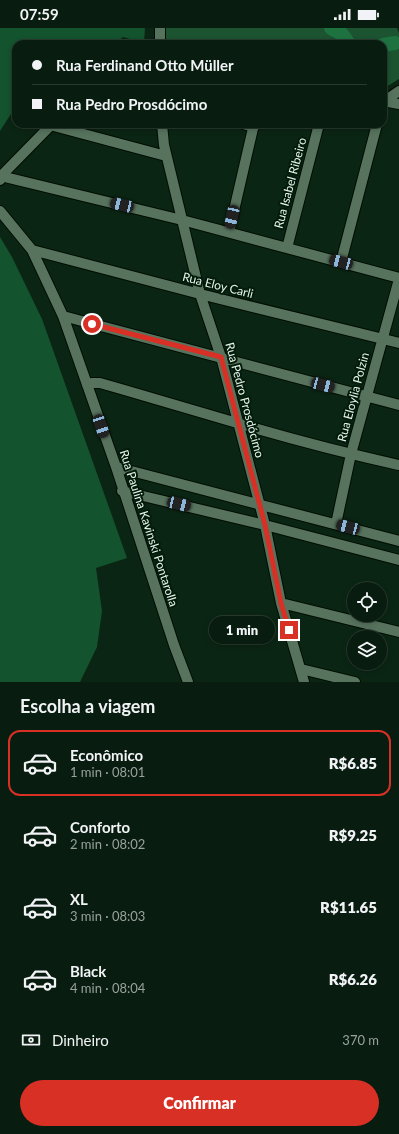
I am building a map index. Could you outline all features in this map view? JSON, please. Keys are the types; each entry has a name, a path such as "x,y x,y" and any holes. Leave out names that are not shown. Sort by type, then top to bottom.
{"street":[{"path":"160,28 160,40"},
{"path":"387,98 399,91"},
{"path":"387,102 399,104"},
{"path":"1,178 48,128"},
{"path":"62,128 166,156"},
{"name":"Rua Pedro Prosdócimo","path":"162,128 166,156 200,294 221,357 265,525 281,603 304,682"},
{"path":"229,232 253,128"},
{"name":"Rua Isabel Ribeiro","path":"287,248 318,128"},
{"path":"341,262 376,128"},
{"path":"1,178 182,220 399,278"},
{"name":"Rua Paulina Kavinski Pontarolla","path":"0,211 32,250 63,316 116,467 122,491 188,682"},
{"name":"Rua Eloy Carli","path":"32,250 200,294 399,343"},
{"name":"Rua Eloylia Polzin","path":"336,524 351,454 399,278"},
{"path":"63,316 399,405"},
{"path":"87,385 92,383 100,383 152,397 238,424 399,465"},
{"path":"116,467 399,541"},
{"path":"122,491 265,525 399,560"},
{"path":"281,603 399,632"},
{"path":"301,670 355,682"}],"green space":[{"path":"0,28 145,28 144,40 134,40 123,37 120,40 12,40 12,112 0,131"},
{"path":"165,28 397,28 399,33 399,79 387,86 387,40 165,40"},
{"path":"0,237 12,257 42,319 127,558 96,568 102,611 97,647 80,682 0,682"}],"waterway":[{"path":"331,28 342,34 346,40"},
{"path":"387,44 395,43"}],"route":[{"path":"92,324 221,357 265,525 281,603 289,630"}]}
